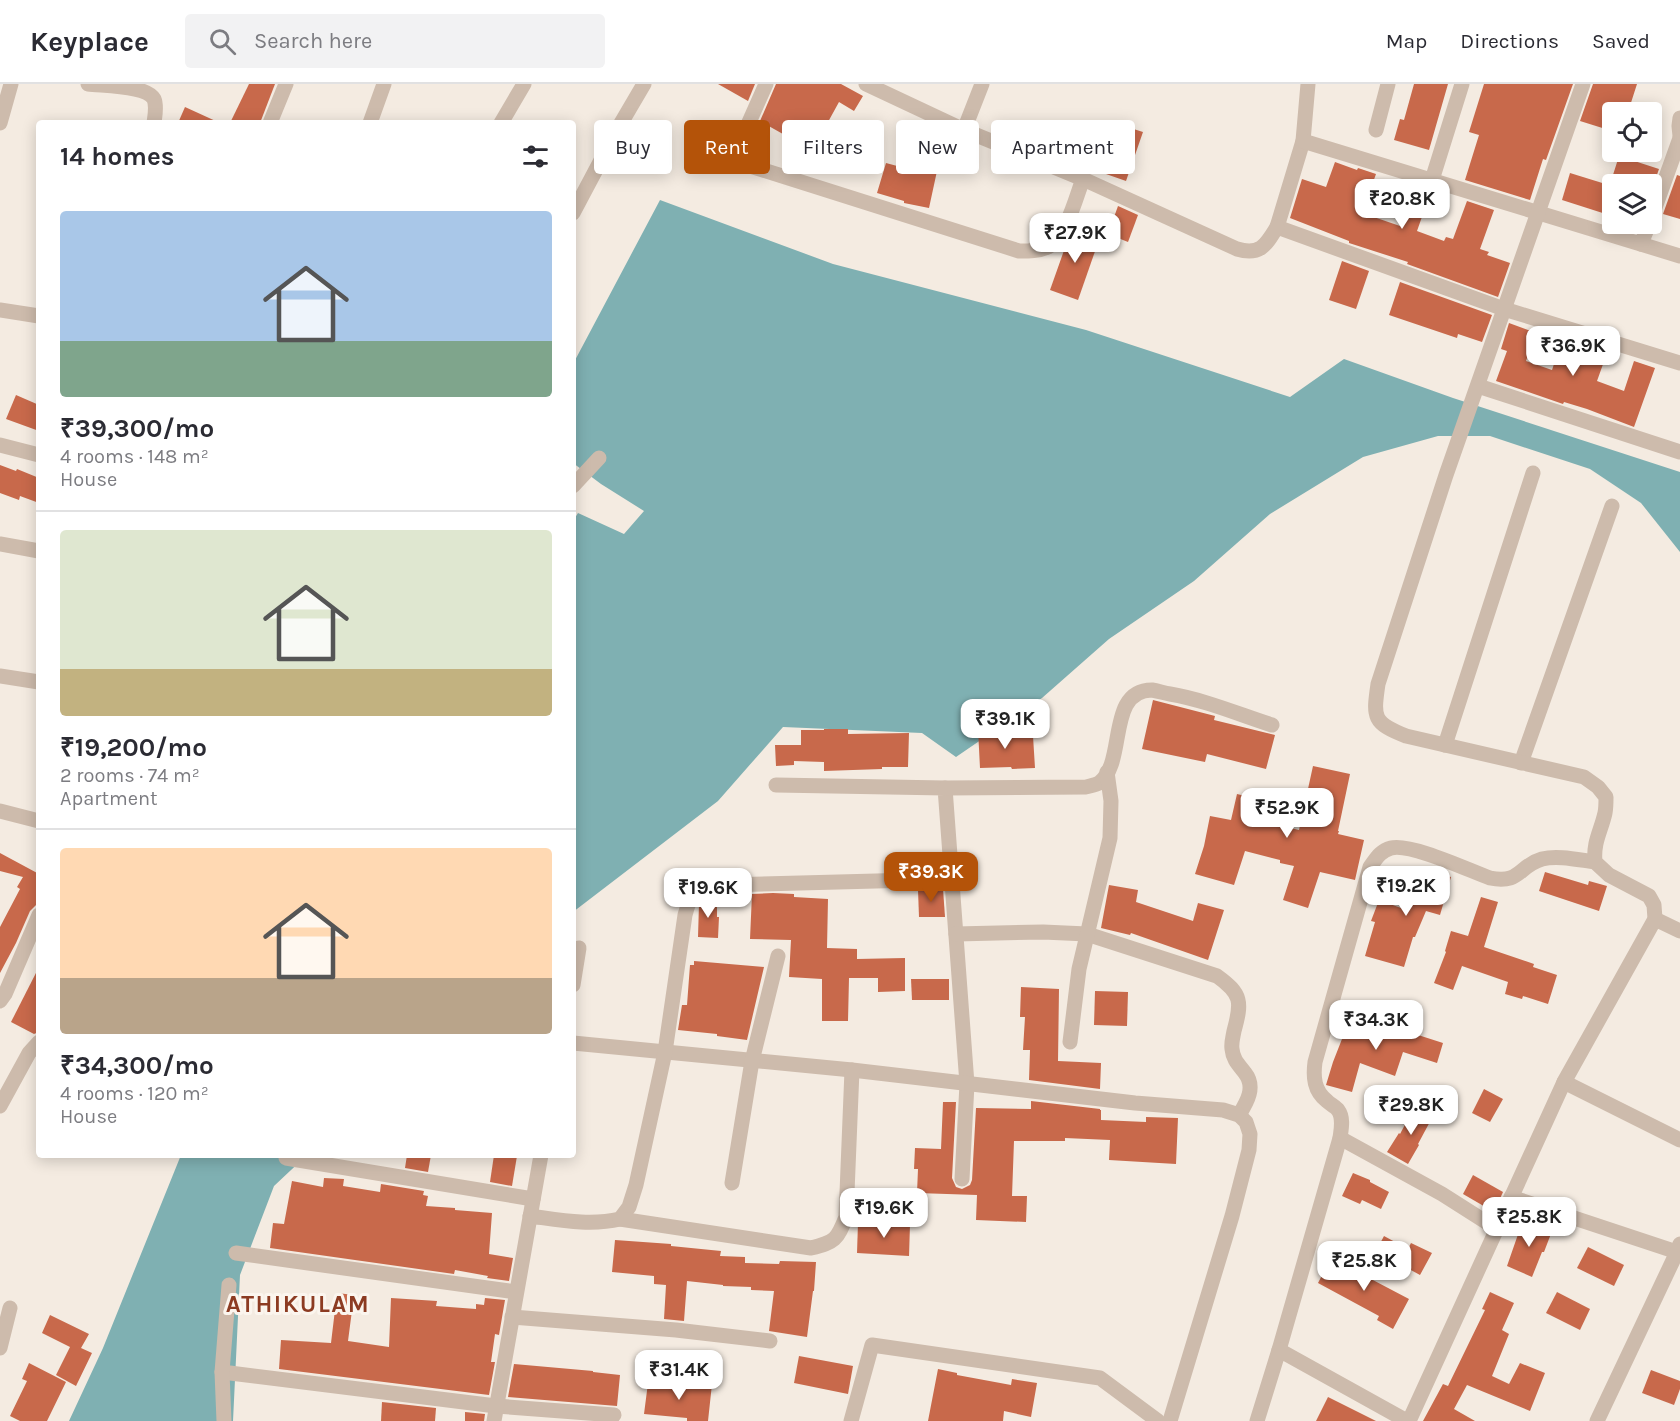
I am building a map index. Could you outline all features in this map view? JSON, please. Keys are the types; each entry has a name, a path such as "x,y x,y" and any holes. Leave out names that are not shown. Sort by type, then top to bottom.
{"street":[{"path":"0,123 11,84"},
{"path":"88,84 141,90 150,94 155,101 154,120"},
{"path":"271,120 286,84"},
{"path":"371,120 384,84"},
{"path":"503,120 524,84"},
{"path":"576,207 644,84"},
{"path":"766,84 746,129 741,163 1019,251 1038,250 1051,246 1063,232 1083,179"},
{"path":"866,84 943,120"},
{"path":"968,120 982,84"},
{"path":"979,136 1083,179 1237,249 1245,252 1253,251 1266,245 1277,227 1302,141 1308,84"},
{"path":"1376,130 1388,84"},
{"path":"1432,180 1462,84"},
{"path":"1583,84 1446,475 1382,673 1375,705 1377,718 1386,728 1406,736 1584,777 1598,787 1606,797 1605,812 1594,850 1595,862"},
{"path":"1662,188 1680,137 1680,118"},
{"path":"1302,141 1680,256"},
{"path":"1277,227 1504,309 1680,363"},
{"path":"1641,244 1645,234"},
{"path":"0,310 36,316"},
{"path":"1478,386 1680,452"},
{"path":"0,445 36,453"},
{"path":"576,483 599,458"},
{"path":"1445,745 1533,473"},
{"path":"1521,763 1612,506"},
{"path":"0,544 36,550"},
{"path":"0,676 36,682"},
{"path":"776,785 945,788 1086,787 1099,783 1107,772 1113,758 1126,705 1137,693 1152,690 1187,697 1272,725"},
{"path":"1071,1042 1079,969 1110,838 1111,801 1107,772"},
{"path":"945,788 967,1084 962,1179"},
{"path":"0,811 36,819"},
{"path":"1257,1421 1340,1138 1342,1123 1340,1111 1323,1099 1313,1076 1370,867 1379,854 1391,848 1416,850 1500,880 1510,879 1532,863 1542,859 1595,862 1609,874 1649,896 1654,905 1655,919 1564,1082 1408,1421 1279,1350"},
{"path":"621,1219 629,1207 636,1185 665,1052 685,915 689,900 694,893 701,889 721,885 952,879"},
{"path":"1655,919 1680,931"},
{"path":"0,1001 36,922"},
{"path":"956,934 1043,932 1088,934 1217,976 1237,994 1240,1003 1232,1049 1234,1059 1247,1075 1251,1086 1247,1101 1239,1115"},
{"path":"576,966 579,948"},
{"path":"732,1183 752,1060 778,956"},
{"path":"576,1043 852,1070 1135,1103 1223,1110 1239,1115 1246,1122 1250,1134 1249,1150 1232,1216 1170,1421"},
{"path":"0,1107 29,1053 36,1045"},
{"path":"530,1216 573,1222 605,1222 621,1219 811,1248 830,1244 839,1234 846,1217 852,1070"},
{"path":"1564,1082 1680,1140"},
{"path":"1340,1138 1442,1194 1497,1229"},
{"path":"286,1158 533,1199"},
{"path":"495,1413 540,1158"},
{"path":"1511,1197 1679,1250 1597,1421"},
{"path":"236,1253 516,1292"},
{"path":"224,1421 222,1372 230,1285"},
{"path":"0,1348 10,1308"},
{"path":"512,1317 676,1330 770,1341"},
{"path":"852,1421 872,1345 1100,1378 1158,1421"},
{"path":"222,1372 495,1413 614,1415"}],"water":[{"path":"660,200 833,264 1086,330 1290,397 1344,359 1453,398 1680,472 1680,552 1641,503 1590,469 1490,436 1438,436 1363,457 1270,514 1194,581 1109,639 1042,698 956,757 922,733 783,727 718,801 576,910 576,516 578,513 624,534 644,511 576,465 576,358"},
{"path":"180,1158 304,1158 274,1186 240,1275 233,1421 69,1421 103,1348"}],"building":[{"path":"249,84 275,84 261,120 231,120"},
{"path":"718,84 755,84 748,101"},
{"path":"776,84 841,84 863,96 854,111 839,102 829,120 782,120 782,133 770,127 770,120 760,120"},
{"path":"1414,84 1448,84 1429,150 1394,140 1400,119 1404,120"},
{"path":"1484,84 1573,84 1546,160 1543,159 1530,200 1465,180 1479,135 1469,132"},
{"path":"1593,84 1637,84 1631,102 1602,102 1602,128 1580,121"},
{"path":"185,107 213,120 179,120"},
{"path":"1135,129 1143,132 1135,155"},
{"path":"1335,162 1376,174 1362,213 1400,226 1413,188 1430,194 1417,231 1444,241 1446,237 1453,239 1467,201 1494,210 1480,249 1489,252 1487,255 1510,263 1498,297 1407,264 1408,262 1349,243 1349,241 1290,218 1302,179 1326,187"},
{"path":"1617,162 1637,162 1659,169 1657,174 1613,174"},
{"path":"886,163 896,166 896,174 936,174 929,208 904,203 904,201 877,193"},
{"path":"1570,173 1602,183 1602,213 1562,200"},
{"path":"1106,174 1128,174 1126,181"},
{"path":"1677,175 1680,176 1680,219 1663,214"},
{"path":"1118,206 1138,215 1128,242 1108,234"},
{"path":"1075,228 1100,237 1078,300 1050,290 1067,242"},
{"path":"1342,261 1369,271 1356,309 1329,300"},
{"path":"1400,282 1492,315 1482,342 1458,334 1457,338 1389,315"},
{"path":"1509,323 1536,333 1526,361 1552,370 1563,337 1607,353 1597,381 1624,391 1634,361 1655,368 1634,427 1587,409 1564,402 1563,404 1496,381 1507,351 1501,349"},
{"path":"16,395 36,404 36,430 6,419"},
{"path":"0,465 36,477 36,502 20,496 19,500 0,493"},
{"path":"1153,700 1215,716 1214,720 1275,735 1266,769 1207,754 1205,762 1142,749"},
{"path":"1000,728 1000,737 1033,736 1035,768 980,768 978,729"},
{"path":"848,729 848,734 909,733 908,767 824,771 824,762 794,761 794,765 776,766 775,745 801,745 801,730"},
{"path":"1313,766 1350,774 1338,834 1364,840 1355,880 1320,872 1308,908 1283,900 1294,866 1280,863 1280,860 1245,851 1234,885 1195,874 1210,816 1231,820 1237,794 1262,800 1258,820 1299,830"},
{"path":"0,853 36,872 36,905 30,911 0,973 0,927 20,889 17,887 23,877 0,871"},
{"path":"1411,870 1436,876 1437,872 1451,877 1440,915 1426,911 1413,937 1404,967 1365,956 1375,922 1371,921 1379,900 1401,908"},
{"path":"1545,872 1588,885 1589,881 1607,886 1599,911 1539,891"},
{"path":"1109,885 1138,890 1136,902 1193,921 1198,903 1224,910 1208,960 1131,933 1130,935 1101,928"},
{"path":"943,889 945,917 919,917 918,890"},
{"path":"773,893 828,899 827,948 857,949 857,959 905,958 905,991 878,992 878,978 849,978 848,1021 822,1021 822,979 789,977 791,940 750,939 752,894"},
{"path":"717,896 718,938 698,937 699,904 704,899"},
{"path":"1481,897 1498,902 1484,947 1534,964 1533,967 1557,975 1548,1004 1523,996 1522,999 1505,994 1508,982 1462,966 1453,990 1434,983 1451,931 1468,936"},
{"path":"694,961 764,967 747,1040 678,1030 682,1005 687,1005 690,965 694,965"},
{"path":"36,973 36,1033 11,1022"},
{"path":"911,979 949,979 949,1000 912,1000"},
{"path":"1021,987 1059,989 1058,1061 1101,1063 1100,1089 1029,1080 1030,1050 1023,1050 1025,1017 1020,1017"},
{"path":"1095,991 1128,992 1127,1026 1094,1025"},
{"path":"1351,1016 1389,1030 1390,1026 1443,1043 1437,1063 1403,1052 1395,1076 1360,1063 1352,1092 1326,1085"},
{"path":"1484,1089 1503,1099 1490,1122 1472,1113"},
{"path":"1031,1101 1100,1109 1101,1120 1146,1122 1146,1117 1178,1118 1176,1164 1109,1160 1110,1140 1065,1138 1065,1141 1014,1141 1012,1196 1027,1196 1026,1222 976,1220 977,1195 917,1193 918,1169 914,1169 915,1148 941,1149 943,1102 956,1102 952,1178 956,1187 962,1189 970,1185 972,1180 976,1108 1031,1109"},
{"path":"1415,1106 1433,1116 1408,1164 1387,1152"},
{"path":"407,1158 430,1158 428,1172 405,1168"},
{"path":"494,1158 517,1158 512,1186 490,1182"},
{"path":"1353,1173 1389,1192 1381,1209 1362,1200 1360,1204 1342,1196"},
{"path":"1473,1175 1503,1192 1494,1212 1463,1194"},
{"path":"324,1178 344,1179 343,1186 380,1192 381,1184 424,1191 423,1195 428,1196 426,1206 492,1213 489,1254 513,1258 509,1281 455,1270 454,1274 270,1248 273,1223 284,1224 292,1181 323,1187"},
{"path":"1523,1220 1552,1231 1532,1277 1507,1266"},
{"path":"858,1223 910,1225 909,1256 857,1253"},
{"path":"1384,1236 1408,1249 1411,1243 1432,1253 1420,1275 1376,1251"},
{"path":"615,1240 671,1244 671,1246 721,1251 720,1256 745,1257 745,1263 816,1262 807,1337 769,1331 774,1291 751,1290 751,1287 687,1281 684,1321 664,1319 666,1285 654,1284 654,1276 612,1272"},
{"path":"1588,1247 1624,1265 1614,1286 1577,1268"},
{"path":"1331,1258 1409,1299 1393,1329 1377,1320 1379,1316 1318,1283"},
{"path":"1490,1292 1514,1303 1502,1330 1509,1334 1492,1376 1509,1384 1520,1363 1545,1373 1530,1411 1467,1385 1454,1409 1475,1421 1423,1421 1443,1384 1448,1386 1485,1310 1482,1309"},
{"path":"1557,1292 1590,1309 1580,1330 1546,1313"},
{"path":"337,1293 354,1295 348,1341 389,1347 391,1298 437,1301 436,1306 476,1309 476,1304 484,1305 485,1298 505,1300 499,1335 495,1334 491,1362 495,1362 489,1395 279,1369 281,1340 331,1343"},
{"path":"50,1315 89,1334 81,1348 92,1353 76,1386 56,1375 70,1347 42,1333"},
{"path":"799,1356 853,1366 848,1394 794,1383"},
{"path":"29,1363 66,1382 47,1421 20,1421 10,1416 27,1381 22,1379"},
{"path":"514,1364 620,1375 617,1406 508,1397"},
{"path":"938,1369 1011,1385 1012,1379 1037,1383 1031,1417 1004,1411 1003,1421 928,1421"},
{"path":"1651,1370 1680,1381 1680,1389 1674,1405 1642,1393"},
{"path":"690,1382 712,1384 708,1421 687,1421 687,1418 644,1414 648,1383 690,1387"},
{"path":"1328,1397 1376,1421 1316,1421"},
{"path":"382,1402 436,1408 435,1421 381,1421"},
{"path":"465,1412 485,1414 484,1421 465,1421"}],"district":[{"name":"ATHIKULAM","path":"298,1304"}]}
